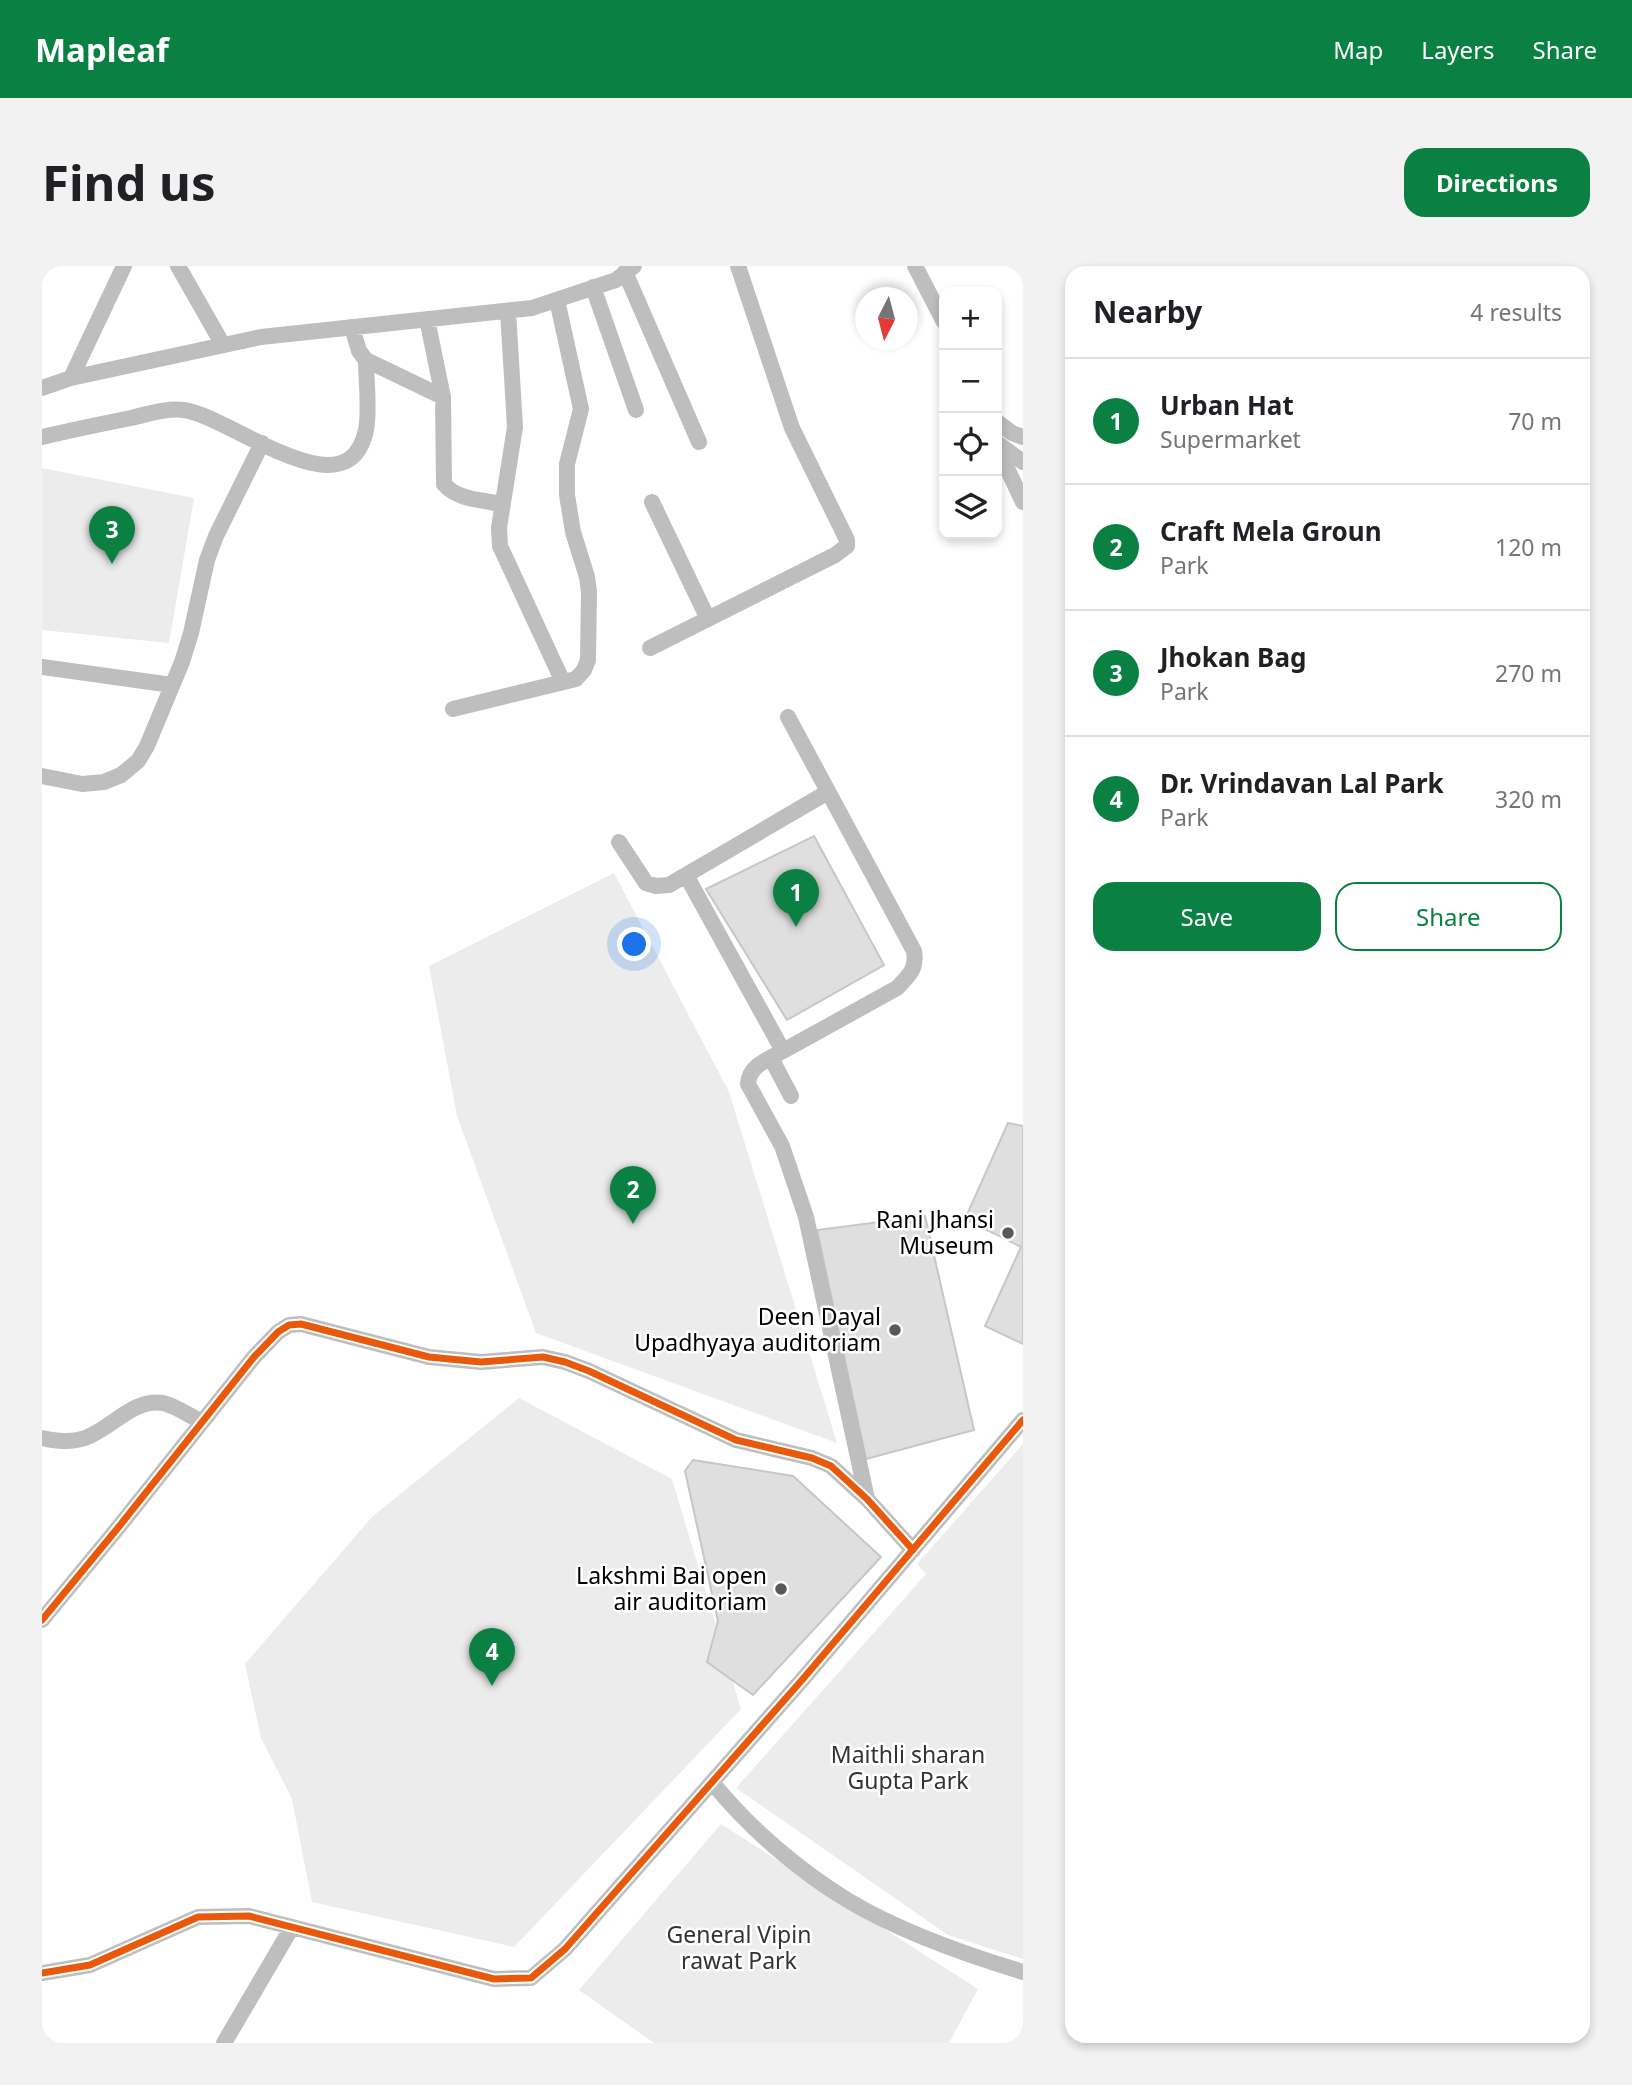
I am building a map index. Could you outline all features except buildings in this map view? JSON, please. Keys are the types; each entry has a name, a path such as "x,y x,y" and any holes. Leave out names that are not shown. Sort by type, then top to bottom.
{"street":[{"path":"71,378 124,266"},
{"path":"178,266 223,345"},
{"path":"650,648 835,555 847,546 847,540 792,428 738,266"},
{"path":"915,266 939,312"},
{"path":"42,388 71,378 261,337 532,308 616,280 630,269 699,442"},
{"path":"593,287 636,410"},
{"path":"453,709 576,679 588,660 589,592 568,504 567,464 581,409 557,300"},
{"path":"508,311 515,427 502,504 500,546 563,682"},
{"path":"427,319 443,397 444,484 459,495 502,504"},
{"path":"352,327 359,351 366,360 443,397"},
{"path":"42,437 161,411 182,410 205,415 304,463 331,466 349,461 360,448 366,428 366,360"},
{"path":"1002,426 1023,437"},
{"path":"42,776 82,784 104,782 121,775 138,761 147,746 191,633 207,560 216,536 262,443"},
{"path":"1002,448 1023,462"},
{"path":"1002,456 1023,502"},
{"path":"652,502 708,619"},
{"path":"42,667 172,685"},
{"path":"788,717 914,951 916,963 898,988 753,1068 748,1076 748,1084 782,1146 806,1217 867,1499"},
{"path":"620,842 646,883 656,886 669,885 828,792"},
{"path":"686,875 777,1055 791,1096"},
{"path":"42,1620 278,1332 289,1325 301,1324 429,1357 481,1362 543,1357 565,1362 736,1440 812,1458 831,1466 867,1499 913,1550"},
{"path":"42,1438 70,1441 85,1438 138,1406 148,1403 163,1404 202,1422"},
{"path":"42,1973 90,1965 198,1917 249,1916 494,1979 531,1978 565,1949 712,1782 1023,1419"},
{"path":"712,1782 746,1821 785,1855 849,1901 920,1937 1023,1972"},
{"path":"224,2043 292,1927"}],"green space":[{"path":"42,468 194,498 169,643 42,630"},
{"path":"614,873 729,1092 837,1443 536,1333 457,1116 429,966"},
{"path":"519,1398 672,1479 741,1709 514,1947 312,1902 292,1799 261,1738 245,1664 372,1517"},
{"name":"Maithli sharan Gupta Park","path":"1023,1444 1023,1959 948,1935 736,1788 926,1574 917,1564"},
{"name":"General Vipin rawat Park","path":"721,1824 978,1989 949,2043 654,2043 579,1990"}],"cycle path":[{"path":"42,1620 254,1357 278,1332 289,1325 301,1324 429,1357 481,1362 543,1357 565,1362 736,1440 812,1458 831,1466 867,1499 913,1550"},
{"path":"42,1973 90,1965 198,1917 249,1916 494,1979 531,1978 565,1949 802,1680 1023,1420"}],"place":[{"name":"Jhokan Bag","path":"112,564"},
{"name":"Urban Hat","path":"796,927"},
{"name":"Craft Mela Groun","path":"633,1224"},
{"name":"Rani Jhansi Museum","path":"1008,1233"},
{"name":"Deen Dayal Upadhyaya auditoriam","path":"895,1330"},
{"name":"Lakshmi Bai open air auditoriam","path":"781,1589"},
{"name":"Dr. Vrindavan Lal Park","path":"492,1686"}]}
